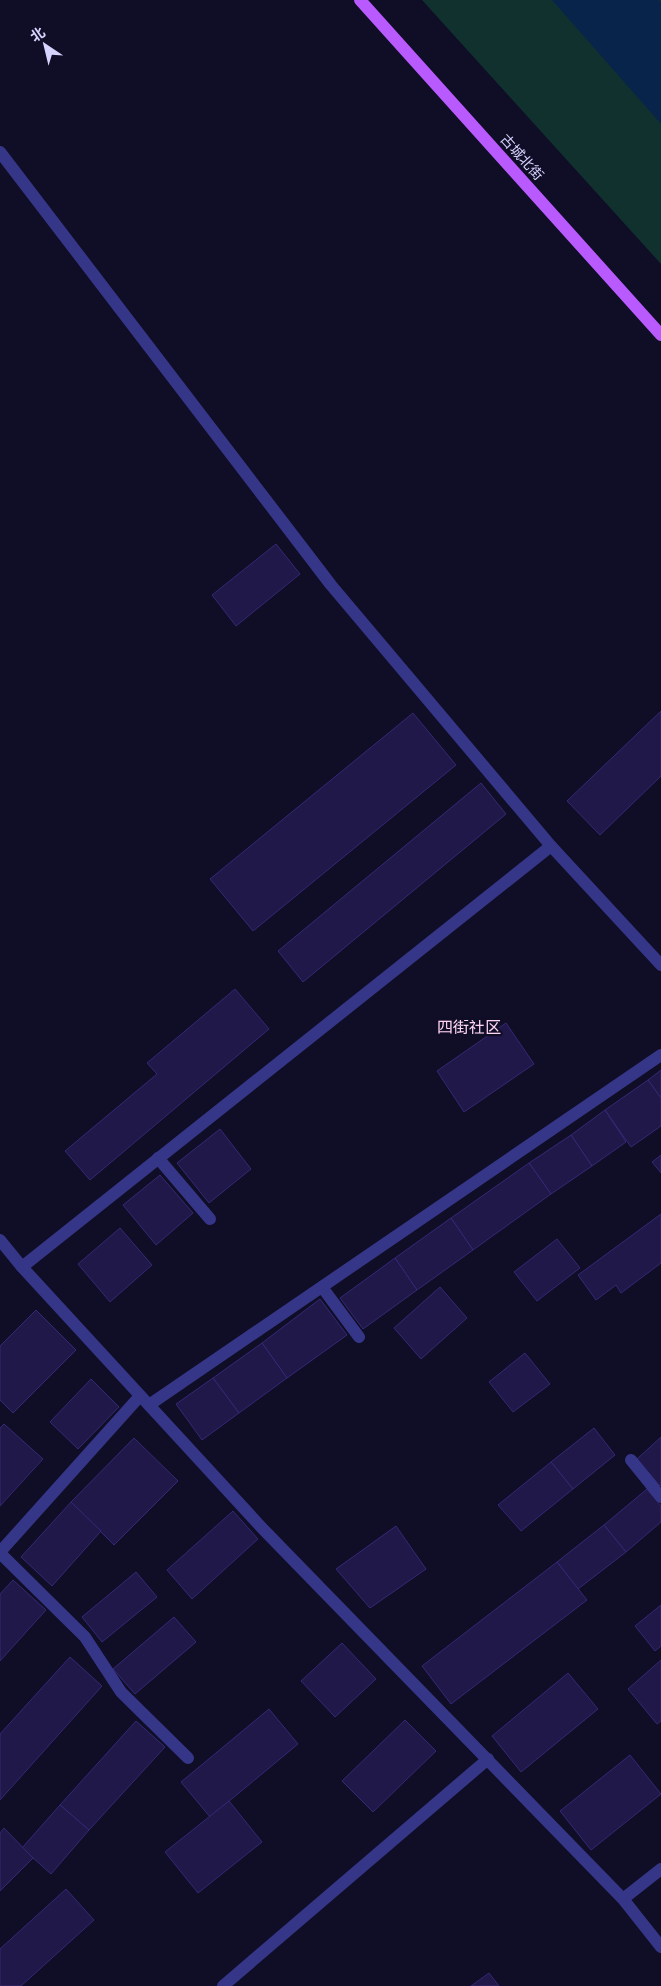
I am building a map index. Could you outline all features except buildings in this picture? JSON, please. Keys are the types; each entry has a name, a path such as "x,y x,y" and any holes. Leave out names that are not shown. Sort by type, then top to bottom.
{"main road":[{"name":"古城北街","path":"360,0 661,335"}],"street":[{"path":"0,152 330,585 551,846 661,964"},
{"path":"22,1267 551,846"},
{"path":"188,1758 121,1692 85,1637 0,1553 144,1400 322,1286 661,1055"},
{"path":"158,1158 210,1220"},
{"path":"0,1240 22,1267 262,1528 623,1899 661,1947"},
{"path":"322,1286 359,1337"},
{"path":"631,1460 661,1497"},
{"path":"223,1986 488,1760"},
{"path":"623,1899 661,1869"}],"green space":[{"path":"422,0 661,0 661,264"}],"water":[{"path":"552,0 659,0 661,3 661,124"}],"district":[{"name":"四街社区","path":"469,1027"}]}
